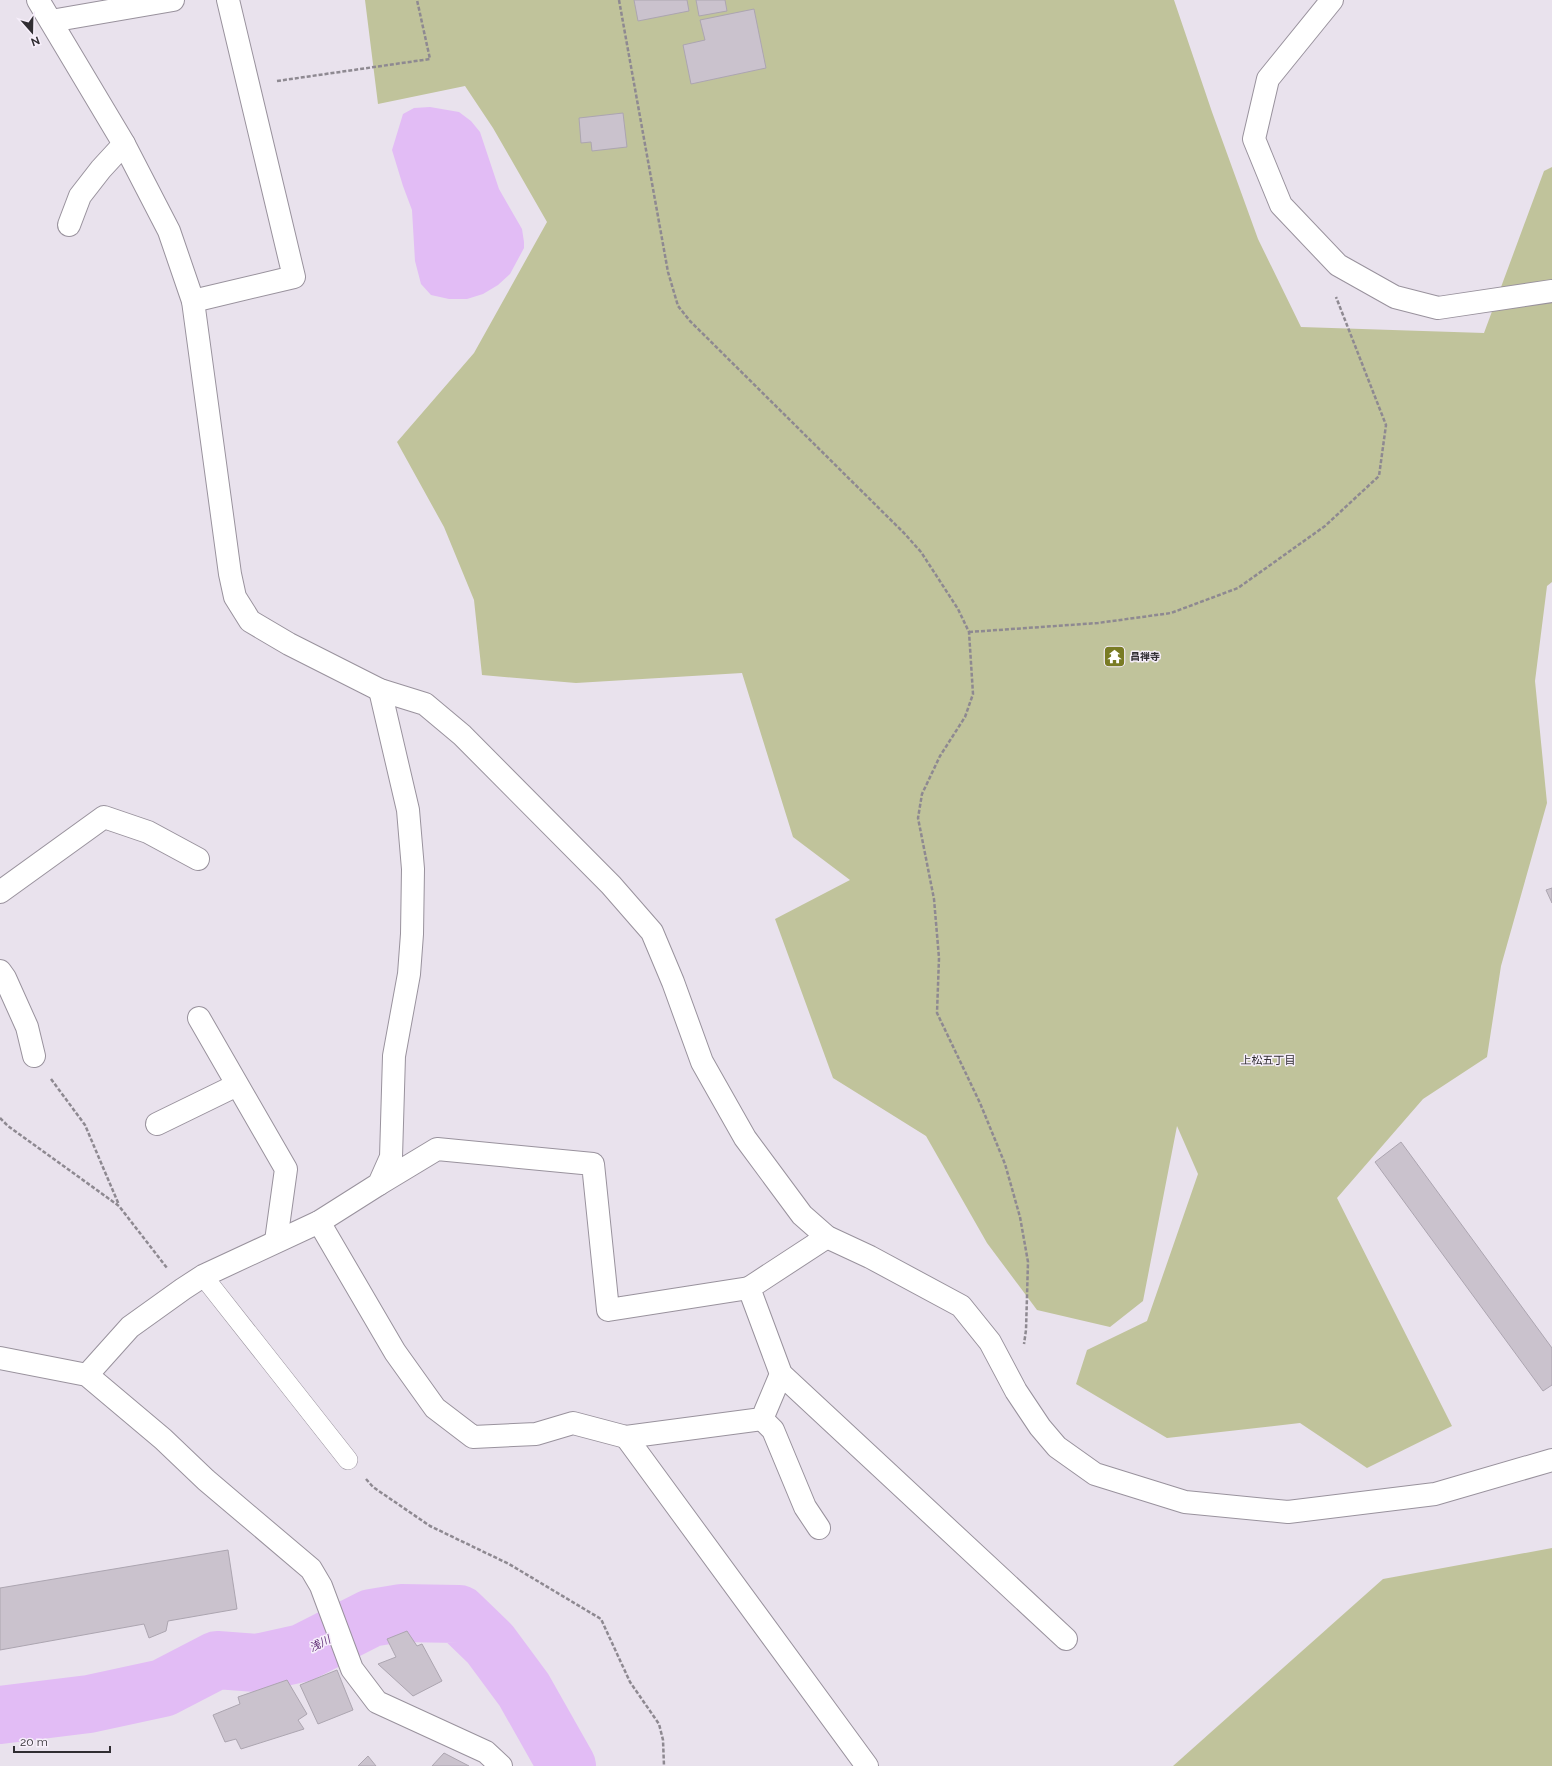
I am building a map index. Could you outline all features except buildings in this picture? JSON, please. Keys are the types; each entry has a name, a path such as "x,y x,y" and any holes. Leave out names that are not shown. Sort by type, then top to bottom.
{"street":[{"path":"38,0 124,144 169,231 193,301 230,574 235,597 250,621 289,644 380,690 425,704 462,736 611,885 652,932 673,982 702,1062 744,1138 802,1215 827,1237 870,1257 961,1306 990,1342 1016,1391 1040,1427 1057,1447 1095,1474 1185,1502 1288,1512 1435,1494 1552,1460"},
{"path":"51,21 173,0"},
{"path":"193,301 294,277 228,0"},
{"path":"1332,0 1268,78 1254,139 1281,205 1338,265 1395,297 1438,308 1552,291"},
{"path":"70,225 80,196 101,169 124,144"},
{"path":"379,1184 391,1157 394,1056 409,974 412,934 413,869 408,810 380,690"},
{"path":"0,892 104,817 148,832 198,859"},
{"path":"2,977 27,1026 34,1056"},
{"path":"199,1018 286,1169 276,1241"},
{"path":"157,1124 237,1085"},
{"path":"86,1375 130,1327 203,1276 319,1222 437,1149 593,1164 608,1310 749,1288 827,1237"},
{"path":"319,1222 395,1352 435,1408 473,1437 536,1434 573,1423 626,1437 762,1418"},
{"path":"749,1288 781,1374 1066,1639"},
{"path":"0,1358 86,1375 163,1439 206,1480 311,1569 321,1586 352,1669 377,1702 486,1752 501,1766"},
{"path":"762,1418 781,1374"},
{"path":"762,1418 773,1430 805,1507 819,1528"},
{"path":"626,1437 867,1766"}],"lane":[{"path":"203,1276 348,1460"}],"path":[{"path":"249,85 430,59 417,0"},
{"path":"619,0 668,272 678,306 690,321 921,552 958,609 969,632 972,694 965,717 940,756 922,794 918,818 934,899 939,958 937,1013 980,1103 1005,1164 1020,1218 1028,1262 1026,1330 1024,1345"},
{"path":"969,632 1098,623 1172,613 1238,588 1325,526 1379,476 1386,425 1335,295 1338,265"},
{"path":"34,1056 85,1125 119,1206 183,1289"},
{"path":"0,1118 8,1126 119,1206"},
{"path":"348,1460 372,1486 430,1526 509,1564 601,1619 630,1682 660,1724 663,1740 664,1766"}],"green space":[{"name":"昌禅寺","path":"365,0 1174,0 1212,112 1258,239 1301,327 1484,333 1544,171 1552,167 1552,582 1547,586 1535,681 1547,803 1501,966 1487,1057 1423,1099 1337,1198 1452,1426 1367,1468 1300,1423 1167,1438 1076,1384 1087,1350 1147,1321 1198,1174 1177,1126 1143,1301 1110,1327 1037,1310 987,1243 926,1136 833,1078 775,919 850,880 793,837 742,673 576,683 482,675 474,600 444,527 397,442 474,353 547,222 493,128 465,86 378,104"},
{"path":"1552,1548 1552,1766 1173,1766 1383,1579"}],"shaded area":[{"path":"430,107 459,112 471,121 480,132 499,189 522,229 524,248 510,274 498,285 483,294 467,299 449,299 431,295 421,284 415,261 412,210 392,150 403,114 414,108"}],"waterway":[{"name":"浅川","path":"0,1715 89,1704 163,1688 217,1660 257,1663 302,1653 371,1618 401,1613 459,1614 490,1644 524,1690 567,1766"}],"place":[{"name":"昌禅寺","path":"1114,656"}],"district":[{"name":"上松五丁目","path":"1268,1060"}]}
